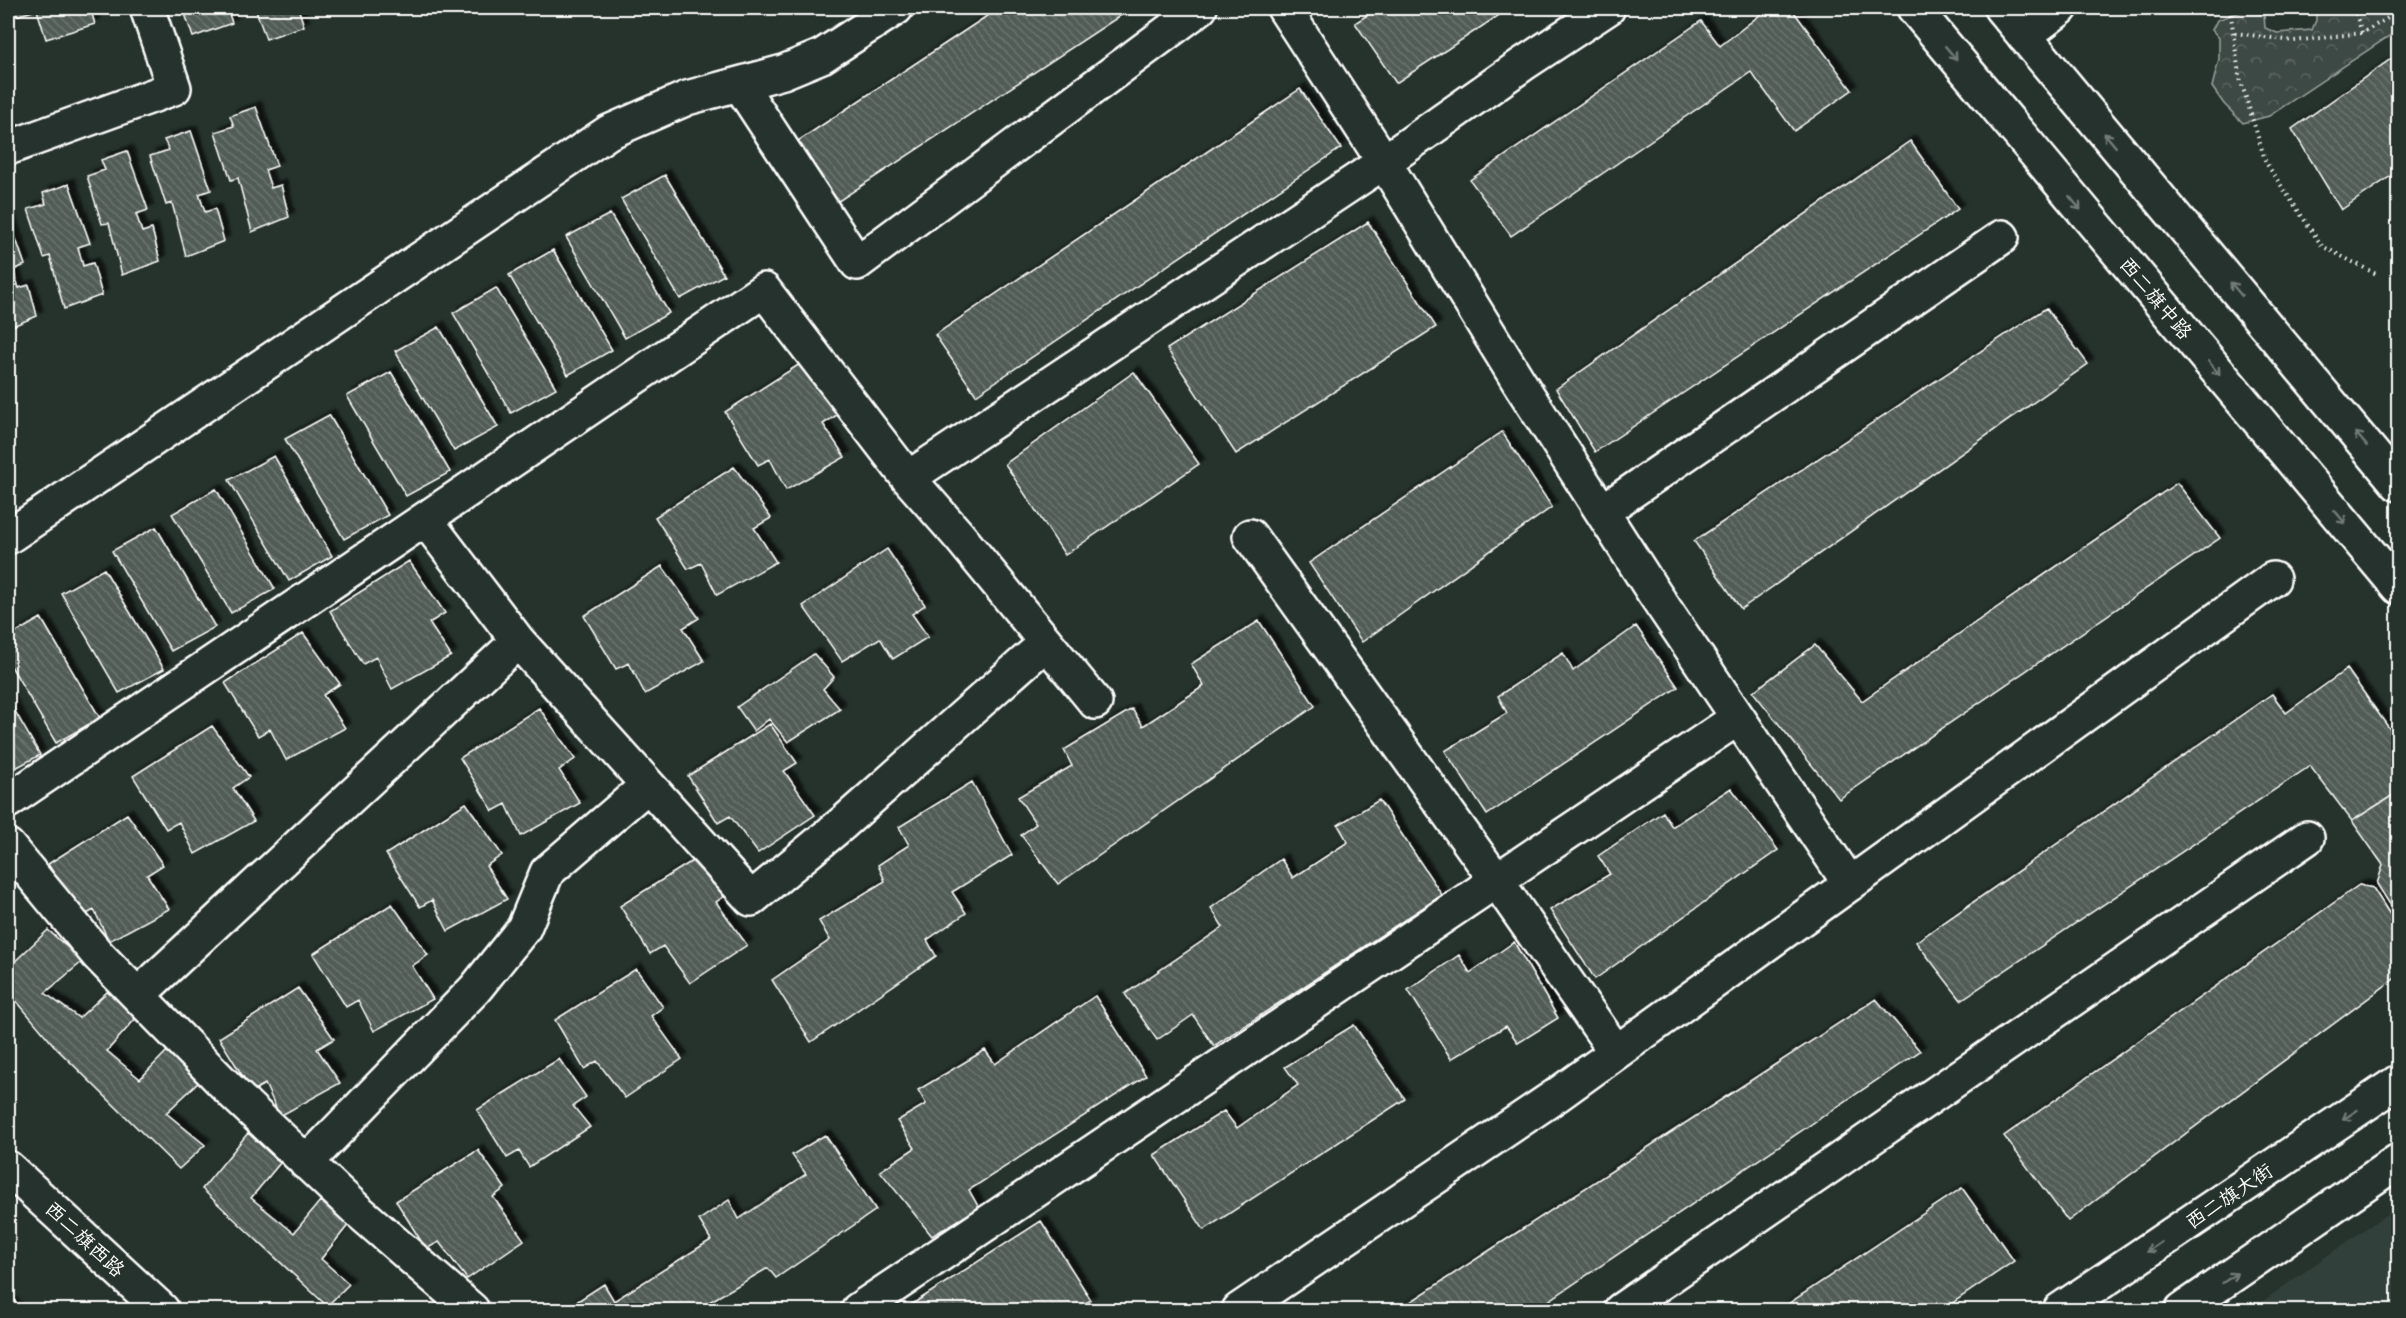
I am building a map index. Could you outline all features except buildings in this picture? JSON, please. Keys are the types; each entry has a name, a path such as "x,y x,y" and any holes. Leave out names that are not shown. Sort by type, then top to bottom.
{"street":[{"path":"8,148 174,88 147,8"},
{"path":"8,537 609,132 687,98 783,72 822,56 896,8"},
{"path":"740,85 857,263 1200,8"},
{"path":"1284,8 1384,162 1519,382 1653,593 1850,884"},
{"path":"908,477 1384,162 1523,64 1608,8"},
{"name":"西二旗中路","path":"1914,8 2398,587"},
{"path":"2001,8 2398,484"},
{"path":"2024,36 2061,8"},
{"path":"1603,511 2002,237"},
{"path":"8,801 764,290 908,477 1095,702"},
{"path":"425,519 518,641 751,898 843,823 1046,643"},
{"path":"1250,536 1616,1052"},
{"path":"1239,1311 1616,1052 2273,579"},
{"path":"138,995 518,641"},
{"path":"858,1311 1738,718"},
{"path":"306,1162 475,989 524,928 547,872 648,785"},
{"path":"1620,1311 2307,838"},
{"path":"8,846 98,955 234,1094 472,1311"},
{"name":"西二旗大街","path":"2060,1311 2398,1082"},
{"path":"2182,1311 2398,1161"},
{"name":"西二旗西路","path":"8,1168 162,1311"}],"path":[{"path":"2230,8 2239,75 2266,163 2322,246 2378,275"},
{"path":"2354,8 2362,33"},
{"path":"2235,33 2294,41 2362,33 2398,12"}],"shaded area":[{"path":"2398,1206 2398,1310 2251,1310 2280,1289"}],"green space":[{"path":"2316,8 2398,8 2398,30 2269,116 2243,123 2224,104 2212,87 2219,59 2219,38 2212,30 2217,20 2246,10 2264,15 2265,28 2277,33 2312,30 2316,20"}]}
